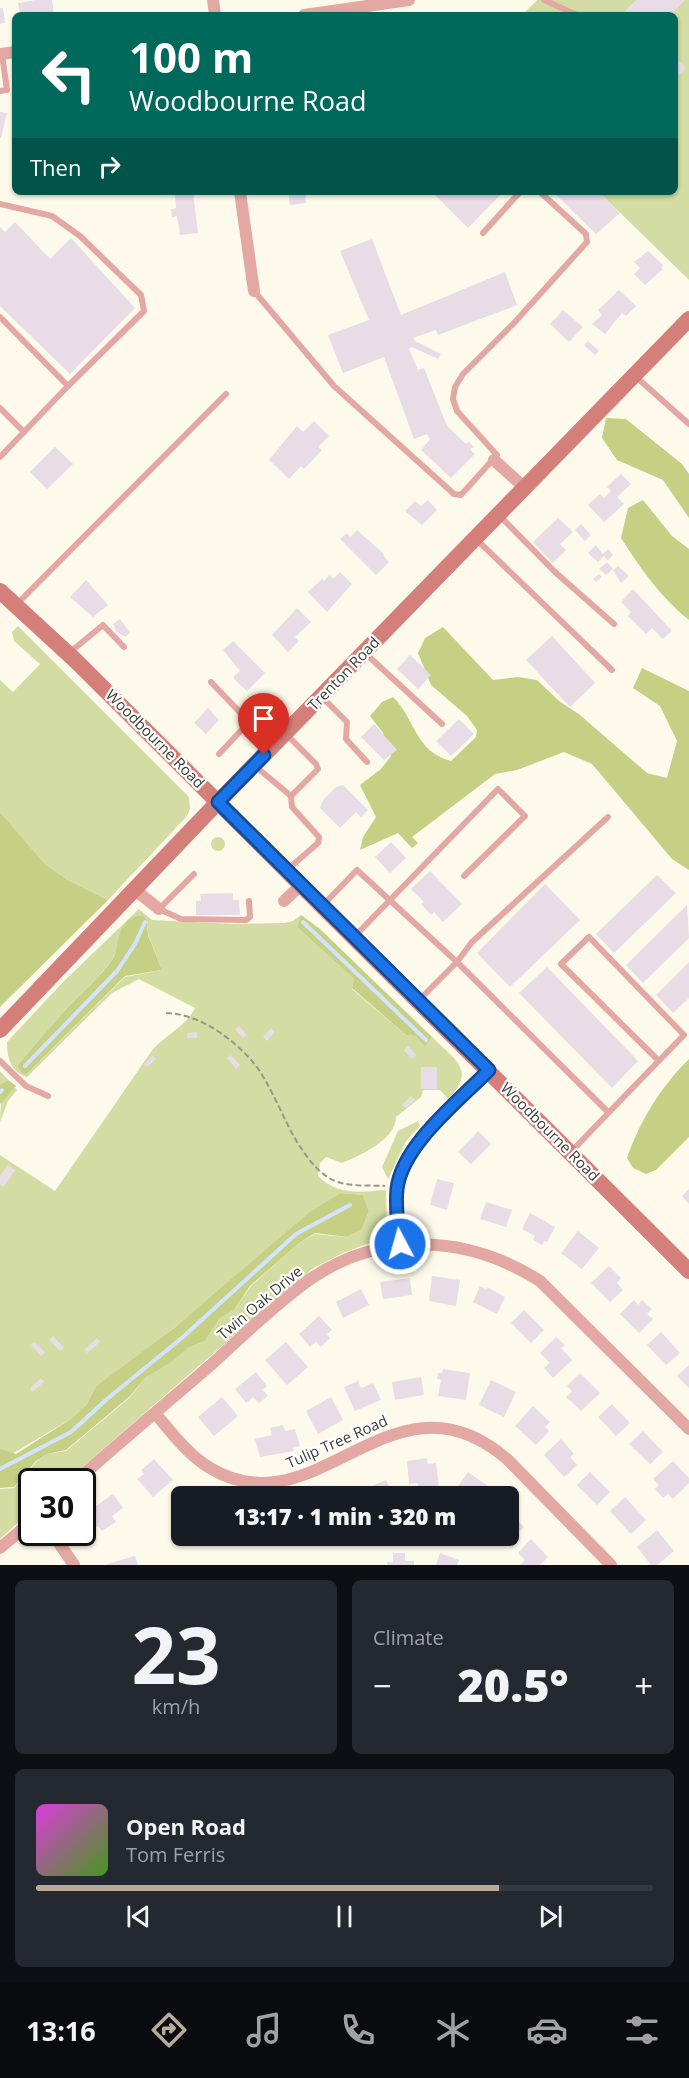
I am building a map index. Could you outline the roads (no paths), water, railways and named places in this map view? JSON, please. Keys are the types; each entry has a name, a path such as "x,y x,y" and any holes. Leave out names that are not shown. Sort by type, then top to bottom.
{"main road":[{"name":"Trenton Road","path":"0,1030 218,802 689,319"},
{"name":"Woodbourne Road","path":"0,591 68,653 689,1270"}],"street":[{"path":"325,12 409,0"},
{"path":"240,195 254,291"},
{"path":"494,460 525,488"},
{"path":"284,901 301,885"},
{"path":"134,889 159,909"},
{"path":"400,1244 397,1187 411,1152 489,1070"},
{"name":"Twin Oak Drive","path":"91,1468 309,1280 359,1253 400,1244 442,1244 467,1248 520,1268 540,1281 689,1429"},
{"name":"Tulip Tree Road","path":"155,1413 182,1444 211,1469 233,1478 264,1484 300,1476 402,1430 424,1426 460,1431 483,1441 507,1459 611,1565"},
{"path":"0,1548 18,1533"},
{"path":"61,1546 74,1565"}],"lane":[{"path":"544,0 570,12"},
{"path":"0,91 7,90 6,53"},
{"path":"483,233 517,195"},
{"path":"254,291 334,386 454,494 465,491 497,455 495,449 457,411 453,399 455,387 463,374 522,315 587,242 586,234 543,195"},
{"path":"0,204 52,216 80,236 141,296 144,311 0,457"},
{"path":"0,317 69,386"},
{"path":"634,375 689,424"},
{"path":"16,606 226,394"},
{"path":"1,411 24,432"},
{"path":"499,514 555,572 614,624"},
{"path":"476,538 612,670"},
{"path":"68,653 103,625 124,647"},
{"path":"365,653 442,724"},
{"path":"211,682 273,746"},
{"path":"321,697 347,722 346,739 367,762"},
{"path":"219,754 250,721"},
{"path":"286,733 316,764 318,769 291,796"},
{"path":"254,765 291,796 292,807 319,837 318,843 286,871"},
{"path":"355,937 498,789 525,816 464,876"},
{"path":"419,1000 457,962 472,942 608,817"},
{"path":"323,906 357,870 457,962 609,1112"},
{"path":"194,874 159,909 181,919 246,920 249,917 249,902"},
{"path":"570,1152 684,1035 589,937 561,964 658,1061"},
{"path":"0,1061 26,1086 48,1096"}],"waterway":[{"path":"25,1066 117,971 135,944 145,922"},
{"path":"303,922 426,1040"},
{"path":"0,1469 71,1432 107,1399 183,1337 296,1234 350,1205"}]}
